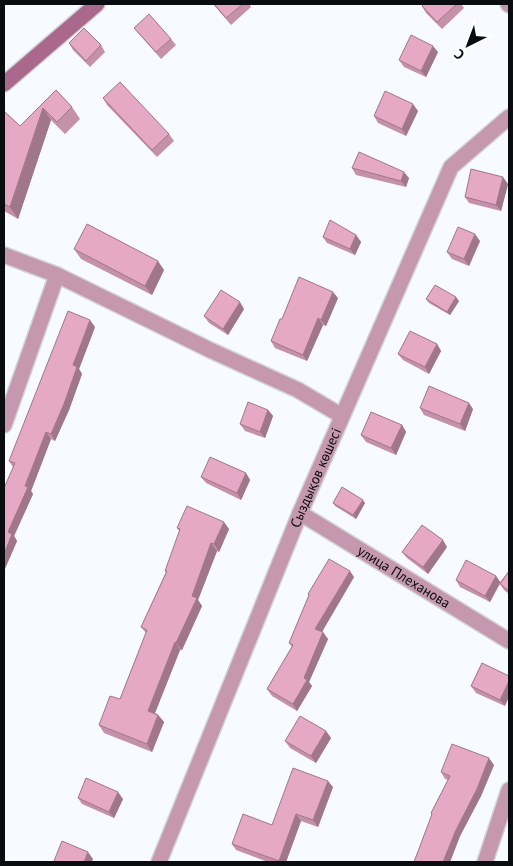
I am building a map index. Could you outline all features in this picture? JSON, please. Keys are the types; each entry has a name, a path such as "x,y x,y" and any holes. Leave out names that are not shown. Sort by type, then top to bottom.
{"street":[{"path":"4,84 97,4"},
{"name":"Сыздықов көшесі","path":"159,862 300,513 452,167 509,117"},
{"path":"4,256 57,275 210,350 298,390 342,416"},
{"path":"4,424 57,275"},
{"name":"улица Плеханова","path":"300,513 509,641"},
{"path":"485,862 509,790"}],"building":[{"path":"214,4 243,4 226,18"},
{"path":"424,4 457,4 437,22 422,6"},
{"path":"149,14 171,39 156,52 134,28"},
{"path":"84,28 101,45 86,61 69,43"},
{"path":"411,35 433,46 421,71 399,60"},
{"path":"120,82 169,134 152,150 103,98"},
{"path":"56,90 72,107 57,122 43,108 10,207 4,204 4,111 20,126"},
{"path":"385,91 413,104 402,129 374,116"},
{"path":"359,152 404,172 401,181 352,168"},
{"path":"471,169 503,177 496,205 465,197"},
{"path":"330,220 356,235 350,249 323,237"},
{"path":"87,224 158,261 145,286 74,249"},
{"path":"458,227 475,234 464,259 447,252"},
{"path":"299,277 333,292 321,320 318,318 303,355 271,341"},
{"path":"435,285 456,297 447,312 426,299"},
{"path":"221,290 240,302 223,329 204,316"},
{"path":"68,311 90,320 73,365 77,367 64,404 51,434 46,432 25,486 28,487 8,532 12,534 4,554 4,488 15,463 9,461"},
{"path":"410,331 437,344 425,367 398,354"},
{"path":"429,386 469,403 460,424 420,408"},
{"path":"248,402 268,410 260,432 240,424"},
{"path":"371,412 402,425 391,448 361,435"},
{"path":"210,457 246,473 237,493 201,477"},
{"path":"342,487 363,500 353,515 333,503"},
{"path":"187,506 224,522 214,544 211,543 192,596 197,598 175,642 148,711 158,715 147,744 99,725 110,696 120,699 147,630 141,627 167,571 165,571 180,529 177,528"},
{"path":"422,525 443,540 423,567 402,552"},
{"path":"329,559 350,571 315,629 323,632 304,678 307,680 293,704 267,689 293,645 289,643 308,594"},
{"path":"466,560 496,576 485,596 456,580"},
{"path":"509,571 509,591 500,584"},
{"path":"482,663 509,676 509,681 500,700 471,686"},
{"path":"300,716 326,731 311,756 285,741"},
{"path":"452,744 489,758 477,789 456,830 443,862 414,862 431,813 450,776 441,772"},
{"path":"293,768 328,781 313,820 296,814 279,861 232,844 243,814 272,825"},
{"path":"86,778 118,792 109,812 78,798"},
{"path":"62,841 88,852 84,862 54,861"}]}
